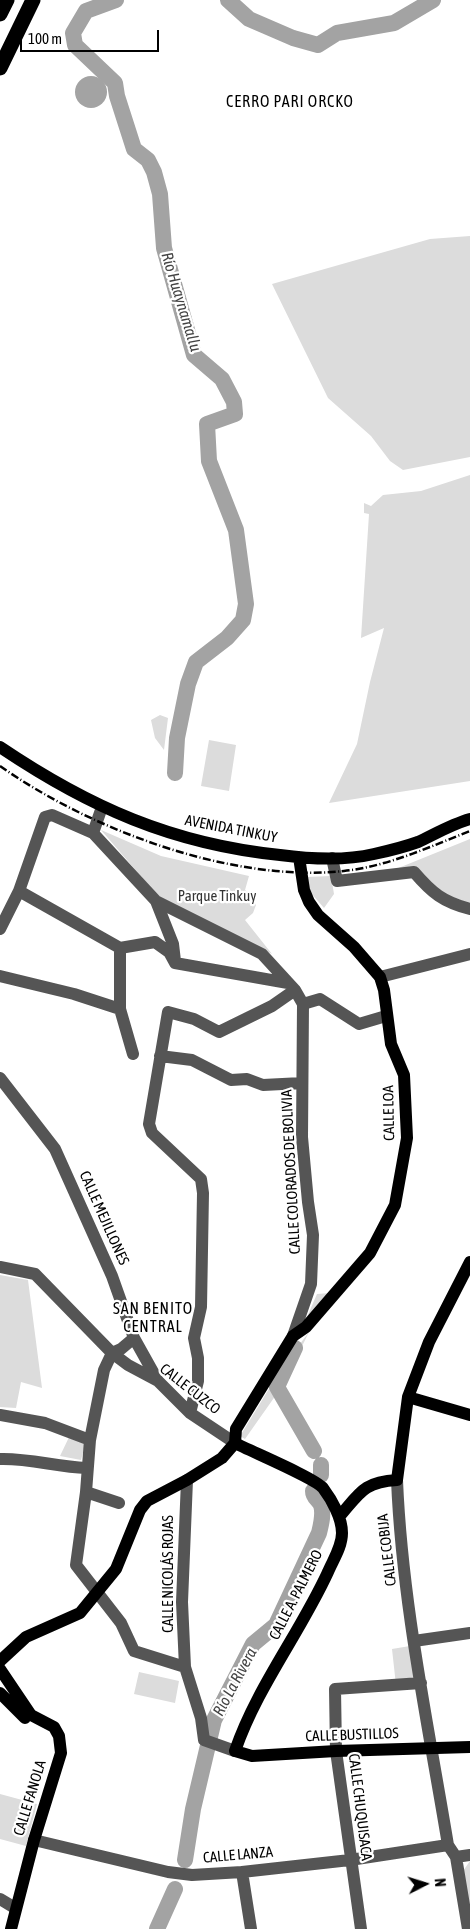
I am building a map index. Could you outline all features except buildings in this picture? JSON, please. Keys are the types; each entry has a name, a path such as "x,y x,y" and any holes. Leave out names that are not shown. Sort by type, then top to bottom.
{"highway":[{"path":"0,14 7,0"},
{"path":"0,68 33,0"}],"main road":[{"name":"AVENIDA TINKUY","path":"0,747 47,779 102,807 133,821 213,845 299,858 332,858 372,854 416,843 470,819"},
{"name":"CALLE LOA","path":"293,1336 306,1327 370,1253 395,1205 408,1138 404,1074 391,1044 384,990 380,977 360,954 313,909 304,890 299,858"},
{"name":"CALLE COBIJA","path":"397,1480 408,1397 428,1342 470,1262"},
{"name":"CALLE COLORADOS DE BOLIVIA","path":"3,1658 26,1637 80,1613 98,1594 116,1569 140,1510 147,1501 187,1480 222,1458 235,1443 236,1429 293,1336"},
{"path":"408,1397 470,1415"},
{"name":"CALLE CUZCO","path":"235,1443 322,1487 339,1517"},
{"path":"339,1517 368,1485 380,1481 397,1480"},
{"name":"CALLE A. PALMERO","path":"235,1751 247,1721 315,1600 340,1545 342,1533 339,1517"},
{"name":"CALLE FANOLA","path":"0,1668 20,1703 31,1715 54,1728 59,1736 61,1753 34,1840 11,1929"},
{"path":"0,1693 27,1720 42,1721"},
{"name":"CALLE BUSTILLOS","path":"235,1751 252,1756 336,1751 470,1747"}],"street":[{"path":"93,833 102,807"},
{"path":"0,929 19,891 48,816 52,815 93,833 156,901 262,954 291,987 303,1004 320,999 359,1024 386,1016"},
{"path":"332,858 337,881 414,872 431,892 453,905 470,909"},
{"path":"19,891 120,948 155,942 169,952 175,963 291,987"},
{"path":"156,901 173,944 175,963"},
{"path":"120,948 120,1010 133,1054"},
{"path":"380,977 470,954"},
{"path":"0,976 74,994 120,1010"},
{"path":"190,1413 198,1381 198,1358 194,1338 201,1307 203,1193 201,1179 152,1132 149,1124 168,1012 194,1019 219,1032 272,1006 291,987"},
{"name":"CALLE COLORADOS DE BOLIVIA","path":"293,1336 311,1284 313,1235 304,1163 303,1004"},
{"path":"160,1056 192,1060 231,1080 247,1079 263,1085 302,1083"},
{"name":"CALLE MEJILLONES","path":"0,1078 55,1149 112,1276 134,1338 158,1381"},
{"name":"CALLE CUZCO","path":"0,1267 35,1274 112,1353 128,1365 158,1381 190,1413 235,1443"},
{"path":"134,1338 122,1350 112,1353 104,1370 90,1440 86,1468 86,1492 76,1565 121,1624 134,1651 185,1667"},
{"path":"0,1415 46,1424 90,1440"},
{"path":"0,1459 23,1458 58,1467 86,1468"},
{"name":"CALLE NICOLÁS ROJAS","path":"187,1480 182,1602 185,1667 209,1742 235,1751"},
{"name":"CALLE COBIJA","path":"397,1480 398,1505 414,1641 448,1845"},
{"path":"86,1492 119,1503"},
{"path":"414,1641 470,1633"},
{"name":"CALLE CHUQUISACA","path":"362,1929 350,1860 336,1751 335,1689 421,1683"},
{"name":"CALLE LANZA","path":"34,1840 180,1875 242,1872 350,1860 448,1845"},
{"path":"448,1845 456,1857 468,1929"},
{"path":"456,1857 470,1855"},
{"path":"242,1872 251,1929"},
{"path":"0,1899 15,1908"}],"green space":[{"path":"470,236 470,457 403,470 390,461 371,436 328,398 272,284 430,239"},
{"path":"470,475 470,781 329,803 357,744 384,628 361,638 369,514 364,513 364,503 371,506 383,495 421,491"},
{"path":"160,715 168,718 164,750 155,738 151,720"},
{"path":"209,740 236,745 229,791 201,786"},
{"name":"Parque Tinkuy","path":"101,830 161,856 249,876 245,890 251,895 256,905 253,913 245,920 272,954 158,896"},
{"path":"470,839 470,904 433,889 414,868 391,871"},
{"path":"331,876 334,894 324,908 310,892 306,877"},
{"path":"0,1275 28,1280 42,1388 21,1382 16,1408 0,1407"},
{"path":"330,1293 307,1317 317,1294"},
{"path":"309,1332 283,1385 245,1439 240,1436 281,1369"},
{"path":"71,1433 87,1437 81,1460 60,1456"},
{"path":"410,1646 417,1684 396,1685 392,1649"},
{"path":"139,1672 179,1681 175,1703 134,1694"},
{"path":"0,1794 37,1804 26,1846 0,1839"},
{"path":"470,1861 470,1908 463,1871"}],"shaded area":[{"path":"91,76 102,81 107,92 102,103 91,108 80,103 75,92 80,81"}],"waterway":[{"name":"Río Huaynamallu","path":"116,0 86,11 73,33 75,45 115,83 117,96 134,149 148,160 154,172 160,194 164,248 194,355 222,379 234,402 235,414 207,424 209,461 236,530 246,604 243,620 227,638 196,662 188,684 177,738 175,773"},
{"name":"Río Huaynamallu","path":"228,0 249,19 293,38 318,45 337,33 394,23 433,0"},
{"name":"Río La Rivera","path":"295,1348 277,1387 314,1451"},
{"name":"Río La Rivera","path":"321,1465 321,1475"},
{"name":"Río La Rivera","path":"185,1860 193,1809 214,1720 253,1644 276,1625 319,1533 322,1508 313,1491"},
{"name":"Río La Rivera","path":"157,1929 175,1889"}],"railway":[{"path":"0,766 76,811 119,831 164,847 210,860 256,869 301,873 361,869 408,855 470,831"}],"district":[{"name":"CERRO PARI ORCKO","path":"290,102"},
{"name":"SAN BENITO CENTRAL","path":"153,1318"}]}
